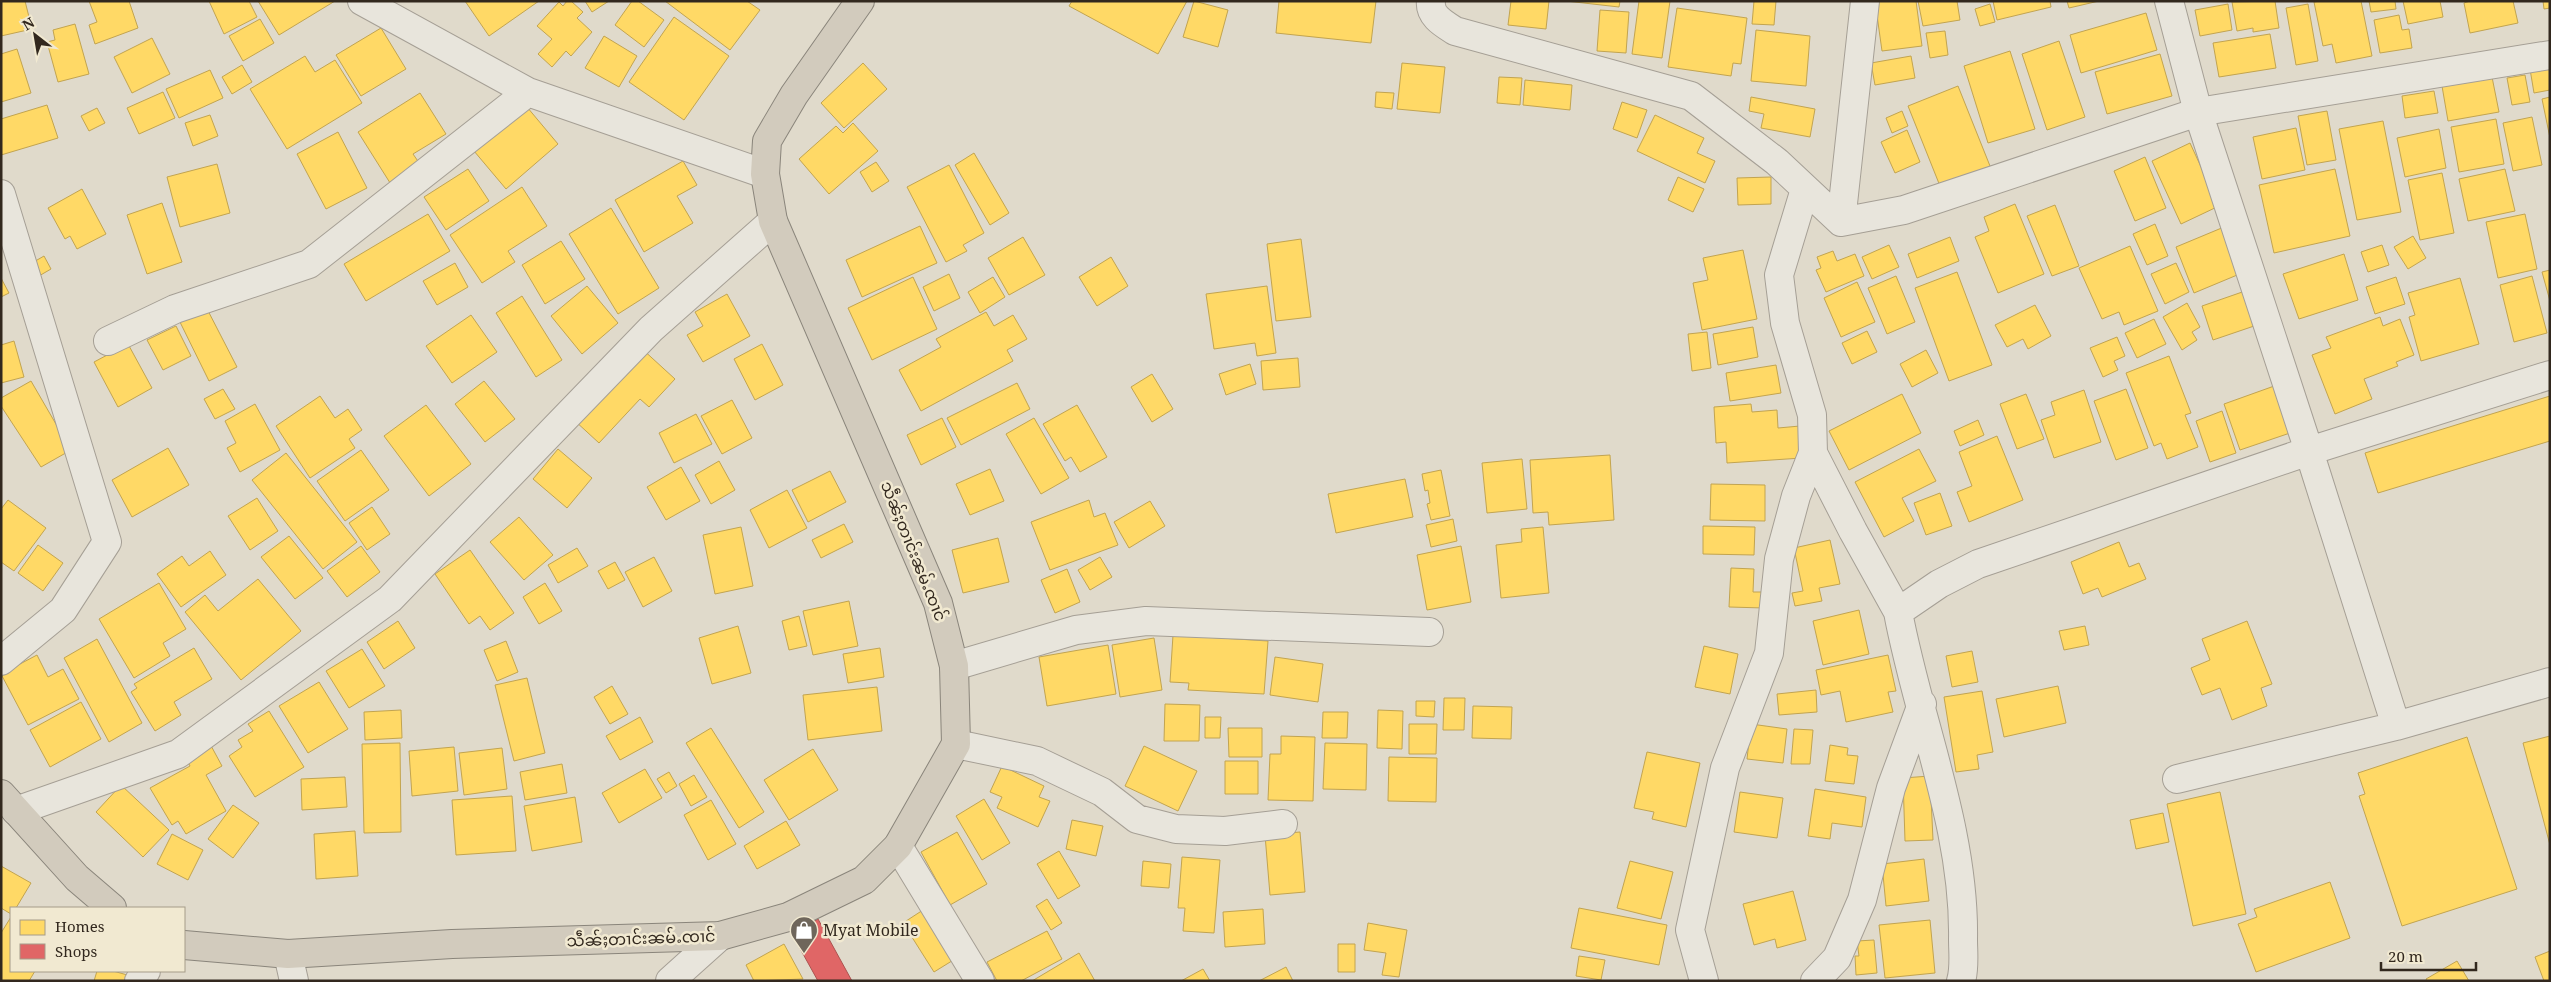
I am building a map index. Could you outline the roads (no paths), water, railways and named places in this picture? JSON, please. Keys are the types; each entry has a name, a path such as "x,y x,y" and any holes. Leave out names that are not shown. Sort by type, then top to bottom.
{"highway":[{"name":"သဵၼ်ႈတၢင်းၼမ်ႉၸၢင်","path":"185,945 288,954 452,944 720,936 788,917 864,880 898,846 956,744 954,666 938,603 773,221 765,174 767,141 794,95 860,1"},
{"path":"9,803 77,878 111,907"}],"street":[{"path":"362,1 528,92 765,174"},
{"path":"1431,1 1430,7 1438,20 1455,31 1691,96 1742,134 1841,222"},
{"path":"1841,222 1865,1"},
{"path":"2169,1 2198,112 2309,451 2396,726"},
{"path":"1841,222 1904,210 2198,112 2550,55"},
{"path":"108,341 175,310 309,264 528,92"},
{"path":"1704,981 1690,930 1725,768 1769,653 1779,559 1796,496 1812,453 1812,415 1784,323 1779,275 1805,189"},
{"path":"1,194 107,542 63,610 1,661"},
{"path":"9,803 178,754 390,599 651,328 773,221"},
{"path":"1898,612 1939,584 1978,564 2309,451 2550,375"},
{"path":"1812,453 1898,612 1906,652 1922,704 1957,865 1964,915 1963,975 1961,981"},
{"path":"954,666 1076,630 1146,621 1429,632"},
{"path":"2177,780 2396,726 2550,682"},
{"path":"1815,981 1837,958 1862,900 1891,788 1922,704"},
{"path":"956,744 1037,761 1102,792 1138,819 1176,829 1225,831 1283,824"},
{"path":"898,846 980,981"},
{"path":"670,981 720,936"},
{"path":"288,954 294,981"}],"place":[{"name":"Myat Mobile","path":"804,954"}]}
